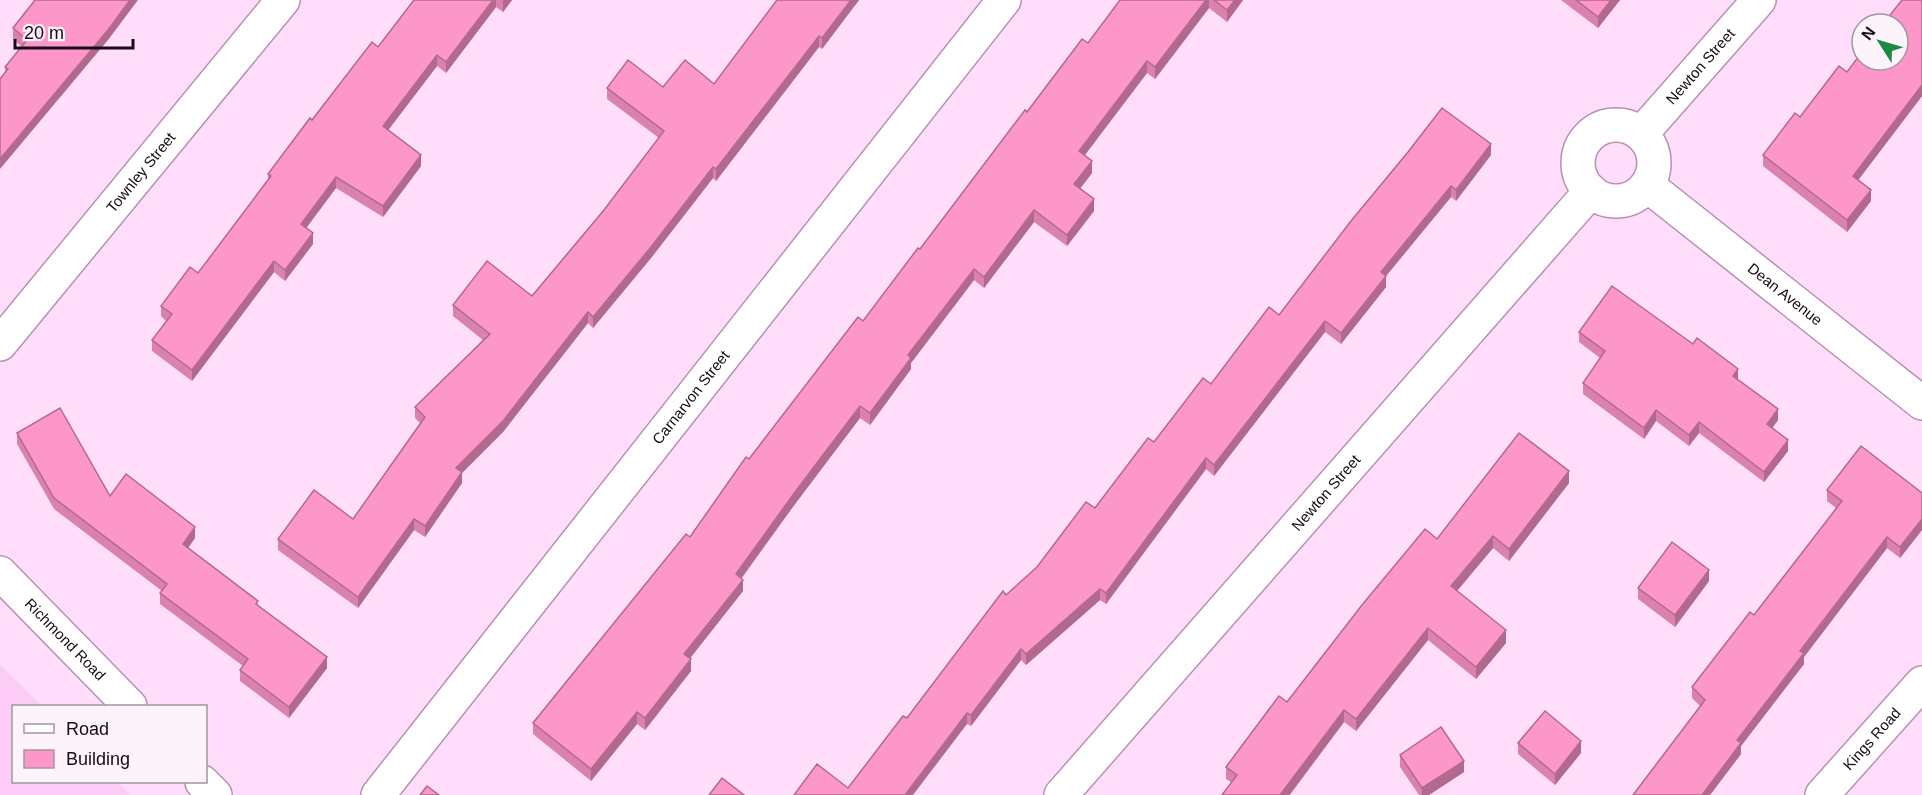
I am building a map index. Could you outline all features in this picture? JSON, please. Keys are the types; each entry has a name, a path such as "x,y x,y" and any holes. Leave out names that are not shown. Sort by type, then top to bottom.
{"street":[{"name":"Townley Street","path":"0,344 283,0"},
{"name":"Carnarvon Street","path":"378,795 1004,0"},
{"name":"Newton Street","path":"1641,134 1759,0"},
{"path":"1614,125 1628,126 1641,134 1650,145 1654,159 1653,173 1647,185 1635,196 1620,201 1604,199 1591,191 1582,179 1578,165 1581,150 1588,137 1600,128 1614,125"},
{"name":"Dean Avenue","path":"1647,185 1922,403"},
{"name":"Newton Street","path":"1061,795 1591,191"},
{"name":"Richmond Road","path":"0,573 129,705"},
{"name":"Kings Road","path":"1822,795 1922,683"},
{"path":"203,783 215,795"}],"shaded area":[{"path":"0,665 41,705 12,705 12,783 118,783 131,795 0,795"}],"building":[{"path":"35,0 130,0 108,30 0,159 0,79 8,69 5,67 27,40 13,28"},
{"path":"414,0 493,0 446,62 437,55 383,126 421,155 383,206 336,177 301,224 313,233 285,270 274,261 192,370 152,340 172,314 161,306 190,267 198,273 271,176 268,174 310,118 312,120 372,42 378,47"},
{"path":"777,0 851,0 822,38 819,36 716,169 713,167 593,317 588,312 503,421 456,468 462,472 425,526 414,519 358,597 278,539 314,490 353,519 425,417 415,407 490,334 453,305 487,261 532,296 604,210 664,131 607,88 628,60 663,87 685,60 714,84"},
{"path":"1120,0 1206,0 1155,67 1147,61 1079,151 1092,161 1074,184 1094,199 1067,235 1034,210 984,277 974,269 908,355 911,358 870,413 860,406 795,492 736,574 743,580 684,654 691,659 645,718 637,712 591,769 533,723 686,534 690,537 746,457 749,459 858,317 863,321 1082,39 1088,43"},
{"path":"1214,0 1235,0 1227,10"},
{"path":"1576,0 1611,0 1598,17"},
{"path":"1902,0 1922,0 1922,85 1853,176 1871,190 1847,220 1763,155 1795,113 1800,117 1839,66 1847,72 1850,68 1850,72 1910,72 1910,12 1892,12"},
{"path":"1442,108 1491,144 1456,190 1451,186 1381,272 1386,276 1341,333 1325,321 1214,465 1206,458 1106,593 1100,589 1026,654 1021,649 971,715 967,713 905,795 794,795 817,764 848,788 903,716 907,718 1003,591 1006,595 1037,567 1086,502 1095,508 1148,438 1154,442 1203,378 1211,384 1269,307 1279,315"},
{"path":"1612,286 1693,344 1697,338 1738,369 1733,376 1778,409 1767,424 1788,440 1764,472 1699,422 1689,435 1656,410 1644,428 1583,383 1605,351 1579,332"},
{"path":"60,408 110,496 126,474 195,527 183,544 258,601 256,604 327,657 289,707 240,670 248,659 160,593 167,584 54,498 17,433"},
{"path":"1519,433 1569,471 1509,549 1493,536 1451,586 1506,630 1476,667 1428,628 1356,719 1344,710 1280,795 1222,795 1237,775 1226,767 1279,696 1287,702 1362,605 1425,529 1437,539"},
{"path":"1861,446 1922,493 1922,519 1900,547 1887,537 1800,651 1804,653 1737,740 1741,743 1702,795 1633,795 1705,700 1692,687 1750,612 1754,615 1842,501 1827,490"},
{"path":"1672,542 1709,570 1675,615 1638,588"},
{"path":"1545,711 1581,741 1555,774 1518,743"},
{"path":"1441,727 1464,761 1422,788 1400,755"},
{"path":"722,778 744,795 709,795"},
{"path":"427,786 439,795 420,795"}]}
